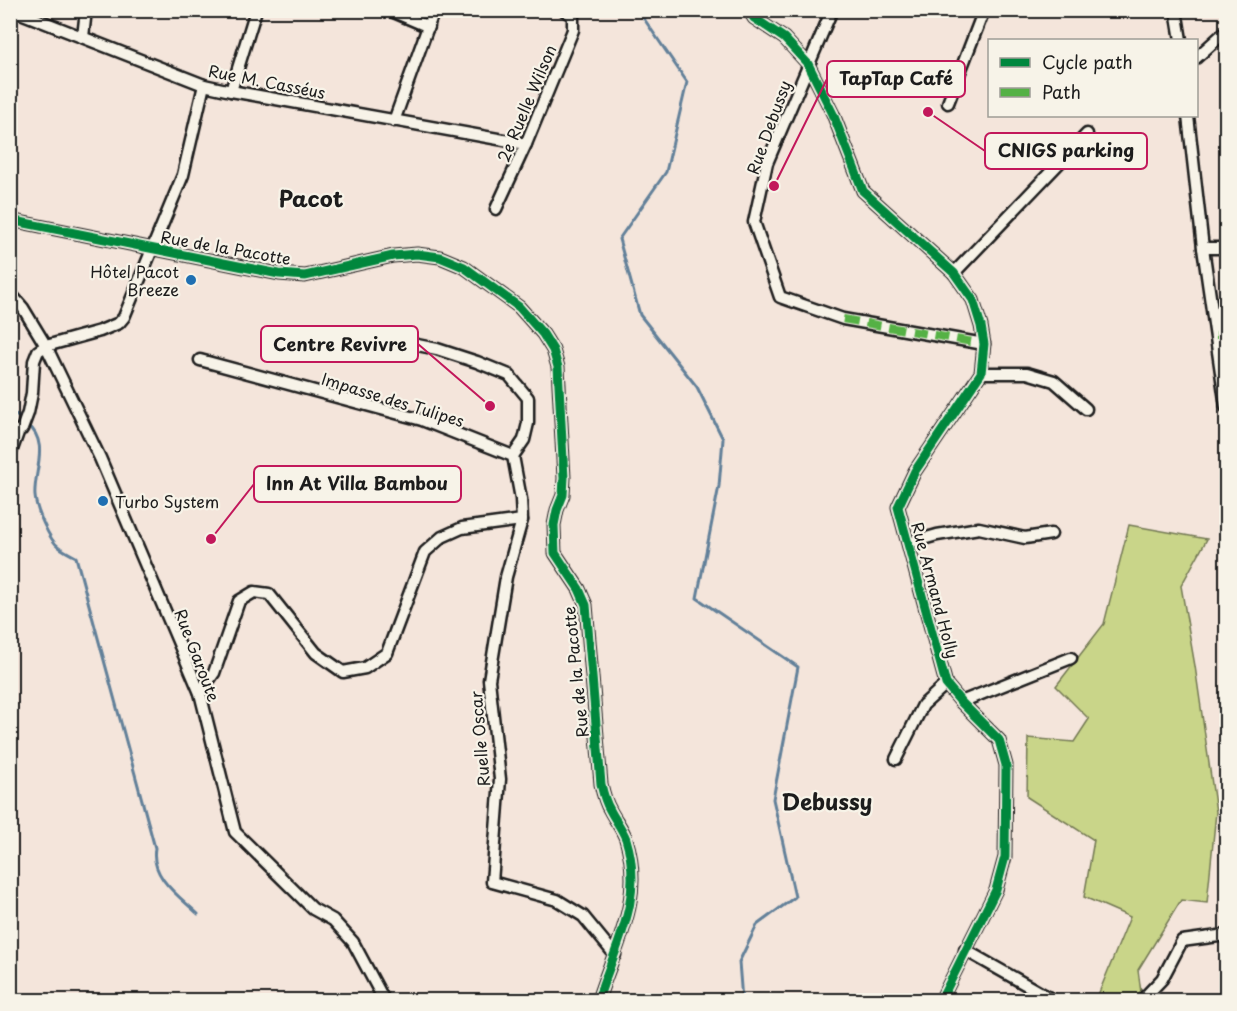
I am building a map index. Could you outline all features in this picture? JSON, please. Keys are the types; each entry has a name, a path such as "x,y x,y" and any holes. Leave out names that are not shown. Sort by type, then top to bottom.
{"street":[{"name":"Rue M. Casséus","path":"13,10 204,85 231,92 526,144"},
{"path":"83,37 86,10"},
{"path":"231,92 256,10"},
{"path":"389,10 429,27"},
{"path":"394,120 434,10"},
{"name":"2e Ruelle Wilson","path":"496,209 526,144 573,30 573,16 564,10"},
{"name":"Rue Armand Holly","path":"749,10 754,18 784,38 807,64 832,114 863,191 954,273 974,300 981,326 984,344 981,373 915,471 898,507 946,684 999,740 1006,765 1005,857 996,890 941,1000"},
{"name":"Rue Debussy","path":"832,10 807,64 767,163 754,222 780,297 843,319 984,344"},
{"path":"948,104 984,10"},
{"path":"1178,12 1180,39"},
{"path":"1198,57 1227,31"},
{"path":"10,455 28,411 32,393 34,361 38,351 46,346 100,331 119,323 129,306 183,176 204,85"},
{"path":"1188,117 1203,248 1221,335 1227,407"},
{"path":"954,273 1087,134"},
{"name":"Rue de la Pacotte","path":"10,220 279,274 305,276 331,272 358,263 393,256 440,257 464,267 519,308 543,334 553,350 560,383 564,478 563,495 554,525 555,553 579,589 586,605 601,784 605,799 626,838 629,855 631,901 627,921 598,1000"},
{"path":"1203,248 1227,248"},
{"name":"Rue Garoute","path":"10,293 23,308 46,346 100,458 200,693 235,832 313,909 333,920 353,942 384,1000"},
{"path":"200,693 214,673 239,601 254,592 268,594 316,653 343,672 365,668 387,653 425,552 442,537 462,528 522,520 522,499 513,456 524,440 528,423 528,398 509,375 437,349 363,334"},
{"name":"Impasse des Tulipes","path":"200,360 422,420 513,456"},
{"path":"981,373 1027,373 1054,381 1086,409"},
{"name":"Ruelle Oscar","path":"522,520 506,577 489,680 500,779 492,882 557,900 583,916 615,955"},
{"path":"909,543 937,535 979,528 1025,538 1051,534"},
{"path":"961,702 1071,658"},
{"path":"896,759 923,705 946,684"},
{"path":"1142,1000 1162,979 1182,941 1227,935"},
{"path":"965,950 1053,1000"}],"green space":[{"path":"1129,525 1207,539 1181,586 1216,812 1207,903 1181,900 1138,970 1142,1000 1096,1000 1130,917 1084,897 1094,840 1027,797 1028,738 1074,742 1089,719 1056,686 1104,624"}],"waterway":[{"path":"638,10 687,82 666,172 619,239 640,315 697,387 723,439 719,486 697,598 798,667 773,799 795,897 757,925 739,962 742,1000"},
{"path":"10,410 22,420"},
{"path":"27,424 34,432 40,449 35,487 38,508 47,531 55,543 76,557 155,848 157,868 161,877 175,893 198,914"}],"marked path":[{"path":"843,319 984,344"},
{"path":"1216,335 1226,335"}],"cycle path":[{"path":"749,10 754,18 784,38 808,64 833,114 863,191 954,273 973,300 981,326 984,344 981,373 915,471 898,507 946,684 999,740 1006,765 1005,857 996,890 941,1000"},
{"path":"10,220 279,274 305,276 393,256 417,254 440,257 464,267 519,307 543,334 553,350 558,367 564,478 563,495 554,525 555,553 579,589 586,605 601,784 607,804 623,831 631,861 630,902 598,1000"}],"place":[{"name":"CNIGS parking","path":"928,112"},
{"name":"TapTap Café","path":"774,186"},
{"name":"Hôtel Pacot Breeze","path":"191,280"},
{"name":"Centre Revivre","path":"490,406"},
{"name":"Turbo System","path":"103,501"},
{"name":"Inn At Villa Bambou","path":"211,539"}],"district":[{"name":"Pacot","path":"311,197"},
{"name":"Debussy","path":"827,800"}]}
